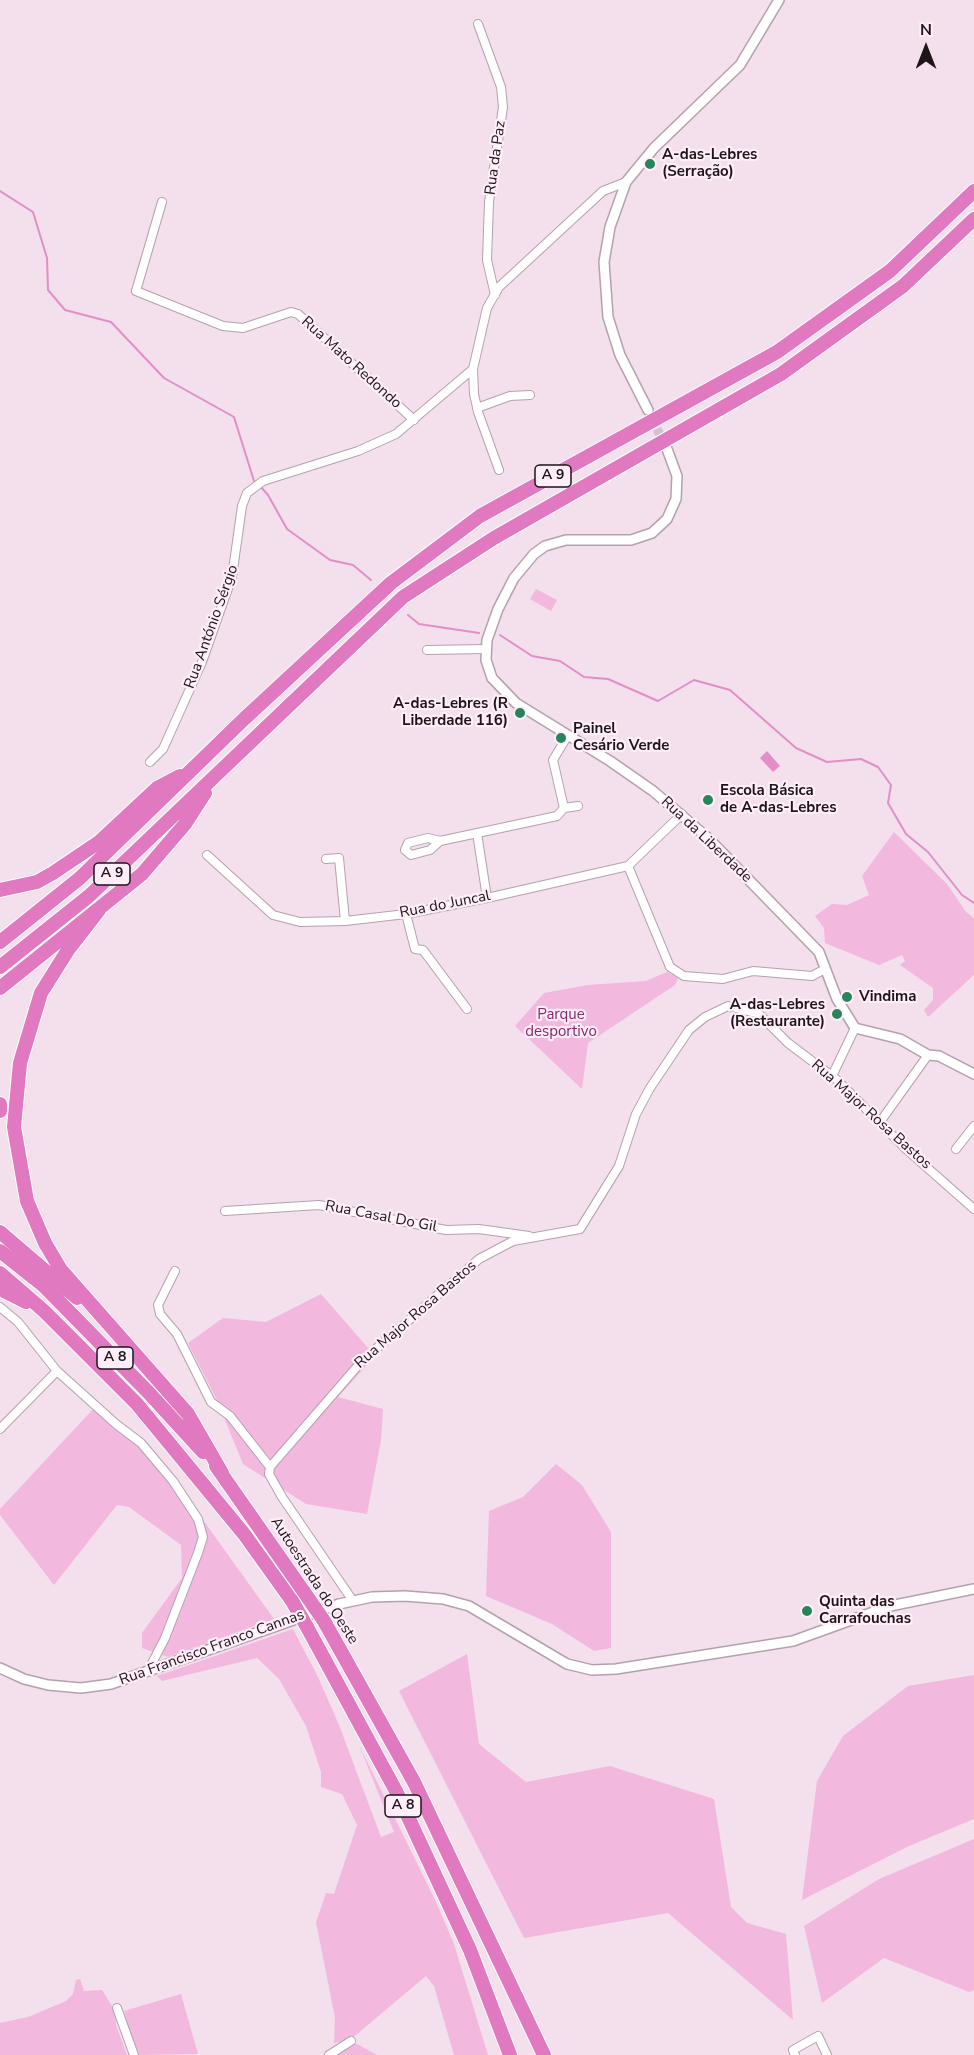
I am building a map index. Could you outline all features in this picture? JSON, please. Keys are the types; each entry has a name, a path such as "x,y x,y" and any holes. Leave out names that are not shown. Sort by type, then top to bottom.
{"highway":[{"name":"A 9","path":"0,942 80,878 391,583 480,516 777,352 890,271 974,191"},
{"name":"A 9","path":"0,967 89,896 403,597 494,538 780,374 903,286 974,219"},
{"path":"0,890 37,882 53,873 99,842 157,788 194,768"},
{"path":"0,988 142,874 178,832 217,773"},
{"path":"99,910 68,950 41,993 20,1063 14,1127 27,1201 45,1243 62,1270 188,1414 222,1473"},
{"path":"0,1104 0,1111"},
{"path":"0,1232 110,1327"},
{"name":"Autoestrada do Oeste","path":"0,1251 52,1294 149,1393 222,1473 324,1621 414,1782 544,2055"},
{"name":"Autoestrada do Oeste","path":"0,1273 44,1311 137,1404 243,1534 291,1601 396,1791 470,1950 510,2055"},
{"path":"0,1289 44,1311"}],"street":[{"path":"648,410 612,335 604,291 604,262 610,227 626,182 654,148 740,65 779,0"},
{"name":"Rua da Paz","path":"478,24 501,87 503,106 489,201 487,260 495,295"},
{"path":"499,470 477,408 473,369 487,308 499,287 603,191 626,182"},
{"name":"Rua Mato Redondo","path":"162,202 136,291 223,326 243,328 291,312 298,314 414,420"},
{"name":"Rua António Sérgio","path":"150,762 163,749 202,662 232,577 242,506 253,486 381,442 414,420 473,369"},
{"path":"477,408 510,396 530,395"},
{"path":"427,650 485,649 498,609 514,578 534,554 545,546 566,540 631,540 652,533 667,519 676,499 677,476 667,450"},
{"name":"Rua da Liberdade","path":"485,649 492,678 516,703 627,773 682,814 819,952 837,999 855,1028"},
{"path":"564,808 553,760 568,735"},
{"path":"440,841 557,816 564,808 578,806"},
{"path":"682,814 628,866 670,966 684,976 723,979 753,971 812,976 825,969"},
{"path":"477,833 488,898"},
{"name":"Rua do Juncal","path":"207,855 273,915 300,922 345,921 406,914 628,866"},
{"path":"326,859 349,857"},
{"path":"339,858 345,921"},
{"path":"406,914 415,949 423,950 467,1009"},
{"name":"Rua Major Rosa Bastos","path":"270,1467 362,1361 479,1259 513,1241 580,1229 619,1166 636,1114 650,1088 688,1030 705,1017 728,1006 759,1014 788,1043 832,1076 906,1149 974,1209"},
{"path":"832,1076 855,1028 900,1039 928,1055 947,1059 974,1074"},
{"path":"880,1122 928,1055"},
{"path":"956,1149 974,1125"},
{"name":"Rua Casal Do Gil","path":"225,1211 319,1205 446,1230 498,1230 537,1237"},
{"path":"175,1271 158,1305 160,1314 177,1334 211,1402 230,1416 270,1467 269,1474 282,1497 353,1601"},
{"path":"0,1307 18,1322 57,1371 116,1424 141,1443 173,1481 198,1520 203,1537 198,1553 165,1638 148,1671"},
{"path":"0,1429 57,1371"},
{"name":"Rua Francisco Franco Cannas","path":"0,1668 24,1679 81,1688 111,1684 285,1621 353,1601 405,1596 443,1599 470,1606 567,1664 592,1670 794,1641 890,1606 974,1589"},
{"path":"117,2008 134,2055"},
{"path":"794,2052 818,2037 828,2055"},
{"path":"329,2055 351,2041"}],"green space":[{"path":"536,589 557,600 551,611 530,599"},
{"path":"894,832 947,884 966,912 974,918 974,975 928,1017 924,1010 933,1000 933,988 900,965 905,961 902,955 879,965 825,943 824,928 815,916 832,904 847,905 869,895 862,876"},
{"name":"Parque desportivo","path":"667,972 678,978 675,985 588,1043 582,1089 515,1026 544,993 588,985 646,981"},
{"path":"321,1294 375,1356 338,1397 383,1409 381,1440 367,1514 306,1504 243,1464 217,1400 188,1343 223,1318 266,1322"},
{"path":"95,1407 150,1446 274,1619 168,1657 142,1648 142,1633 182,1578 181,1545 129,1507 117,1505 54,1585 0,1515 0,1509"},
{"path":"556,1464 582,1485 611,1532 611,1648 594,1651 552,1624 486,1596 489,1511 523,1497"},
{"path":"293,1629 318,1677 339,1725 381,1837 394,1832 359,1745 436,1902 454,1944 488,2055 454,2055 434,1986 426,1976 350,2040 334,2043 335,2018 316,1922 326,1893 334,1894 357,1825 342,1794 321,1787 321,1772 306,1726 279,1679 257,1658 162,1681 157,1676"},
{"path":"467,1654 479,1744 526,1782 610,1766 714,1799 731,1907 747,1923 786,1934 793,2020 668,1913 524,1938 399,1691"},
{"path":"974,1675 974,1819 909,1846 802,1900 817,1781 843,1736 908,1686"},
{"path":"974,1839 974,1990 969,1992 884,1958 822,2003 804,1926 879,1879"},
{"path":"80,1979 84,1991 102,1990 115,2011 116,2025 127,2055 0,2055 0,2023 28,2017 66,2001 73,1994 76,1980"},
{"path":"181,1994 198,2054 137,2055 124,2011"},
{"path":"355,2043 377,2055 337,2055"}],"shaded area":[{"path":"767,751 780,766 773,772 760,758"}],"waterway":[{"path":"0,191 33,212 47,258 48,290 65,310 111,322 164,378 234,417 254,481"},
{"path":"260,486 268,495 287,529 330,560 353,565 371,580"},
{"path":"408,615 419,624 479,633"},
{"path":"500,635 532,656 560,661 584,677 608,679 658,701 694,680 730,690 796,748 827,762 861,759 878,767 891,785 888,803 906,834 928,852 962,895 974,903"}],"tunnel":[{"path":"651,417 665,445"}],"place":[{"name":"A-das-Lebres (Serração)","path":"650,164"},
{"name":"A-das-Lebres (R Liberdade 116)","path":"520,713"},
{"name":"Painel Cesário Verde","path":"561,738"},
{"name":"Escola Básica de A-das-Lebres","path":"708,800"},
{"name":"Vindima","path":"847,997"},
{"name":"A-das-Lebres (Restaurante)","path":"837,1014"},
{"name":"Quinta das Carrafouchas","path":"807,1611"}]}
